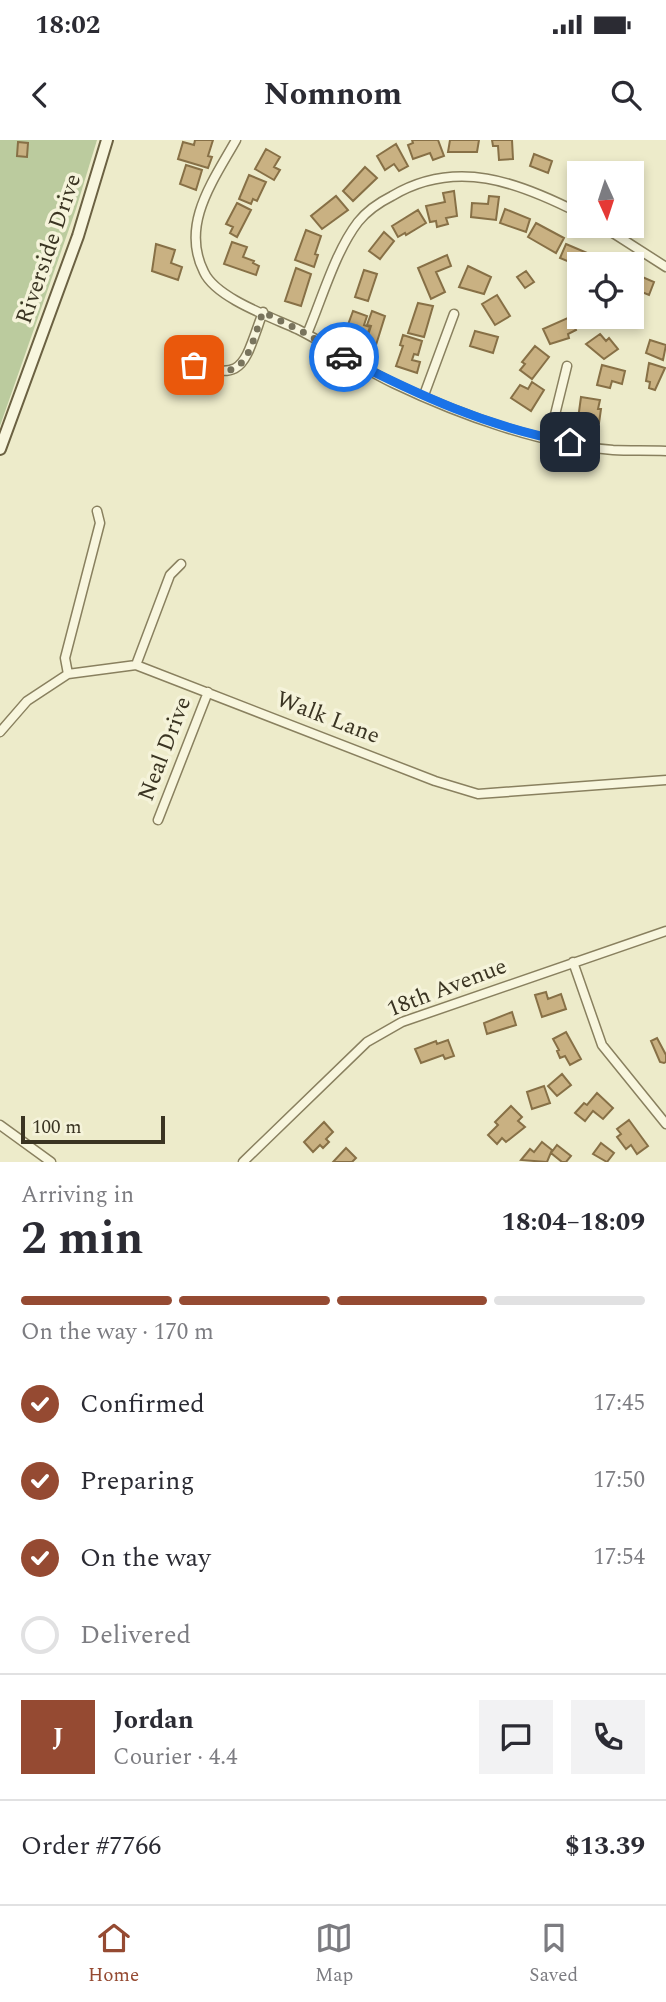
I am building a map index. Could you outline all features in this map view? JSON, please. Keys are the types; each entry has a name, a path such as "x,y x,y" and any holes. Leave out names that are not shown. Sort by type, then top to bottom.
{"main road":[{"name":"Riverside Drive","path":"0,449 78,236 107,140"}],"street":[{"path":"236,140 204,199 195,226 195,249 204,275 222,294 307,334 397,385 499,426 550,439 611,449 666,451"},
{"path":"307,334 342,250 359,221 383,201 408,186 436,178 468,176 501,180 546,196 567,207"},
{"path":"621,238 666,267"},
{"path":"180,359 209,370 230,371 246,361 263,312"},
{"path":"424,395 454,314"},
{"path":"550,439 567,366"},
{"path":"68,674 65,658 100,523 97,511"},
{"path":"136,665 170,575 181,564"},
{"name":"Walk Lane","path":"0,732 27,701 68,674 136,665 435,781 478,793 666,780"},
{"name":"Neal Drive","path":"158,820 208,692"},
{"name":"18th Avenue","path":"243,1162 368,1042 402,1023 666,931"},
{"path":"573,962 602,1045 666,1124"},
{"path":"0,1125 51,1162"}],"green space":[{"path":"0,140 97,140 76,209 0,426"}],"building":[{"path":"195,140 213,140 208,156 212,157 208,168 178,159 183,142 194,145"},
{"path":"412,140 438,140 444,156 433,160 430,153 413,159 408,145 413,143"},
{"path":"450,140 479,140 477,152 448,152"},
{"path":"492,140 512,140 513,159 499,160 498,146 493,146"},
{"path":"18,142 28,143 27,157 17,156"},
{"path":"396,144 408,166 399,171 394,164 385,170 377,156"},
{"path":"266,149 280,157 274,167 280,170 274,180 255,169"},
{"path":"534,154 552,161 548,173 530,166"},
{"path":"186,165 202,170 196,190 180,184"},
{"path":"365,167 377,178 353,201 343,191"},
{"path":"249,175 266,182 257,201 253,199 251,204 239,199"},
{"path":"454,191 457,216 446,218 448,224 437,227 436,221 430,222 426,206 445,202 443,193"},
{"path":"336,196 348,210 322,229 311,216"},
{"path":"489,196 499,197 496,220 471,217 472,203 488,204"},
{"path":"237,203 251,210 237,237 230,233 233,227 226,224"},
{"path":"505,209 530,219 526,232 500,223"},
{"path":"418,210 426,223 398,237 392,226"},
{"path":"536,223 564,238 556,253 528,237"},
{"path":"306,230 321,236 314,267 295,260"},
{"path":"384,232 394,241 380,259 369,251"},
{"path":"232,242 247,247 243,257 259,266 256,275 224,264"},
{"path":"156,244 175,250 171,263 182,267 178,280 152,271"},
{"path":"566,244 585,252 567,252 567,261 560,258"},
{"path":"447,255 451,266 436,272 445,292 431,299 418,268"},
{"path":"468,266 491,277 484,294 459,287"},
{"path":"296,268 311,274 301,306 285,301"},
{"path":"364,270 377,274 368,301 355,297"},
{"path":"526,271 534,282 525,288 517,277"},
{"path":"644,278 654,282 649,295 644,293"},
{"path":"497,295 510,316 495,325 482,304"},
{"path":"418,303 433,306 424,337 408,333"},
{"path":"353,311 367,316 364,325 370,327 365,340 345,333"},
{"path":"372,311 385,316 376,345 366,341 371,326 367,325"},
{"path":"567,318 567,329 576,330 568,334 569,338 550,344 543,329"},
{"path":"475,331 498,337 493,353 470,346"},
{"path":"600,334 606,341 609,338 618,349 604,359 586,344"},
{"path":"403,335 422,341 418,355 414,354 412,360 420,362 417,373 396,366 403,346 400,345"},
{"path":"650,340 666,345 663,360 646,353"},
{"path":"535,346 549,357 532,379 520,370 525,364 522,362"},
{"path":"649,363 665,368 655,390 649,388 650,382 646,381"},
{"path":"602,365 625,371 622,384 612,381 610,388 597,385"},
{"path":"532,382 544,390 531,411 511,398 520,385 528,389"},
{"path":"581,397 600,400 599,423 578,419"},
{"path":"546,992 548,999 561,994 566,1009 542,1017 535,995"},
{"path":"512,1012 516,1025 487,1034 484,1023"},
{"path":"566,1032 581,1059 570,1065 565,1056 560,1058 553,1039"},
{"path":"657,1038 666,1055 664,1063 660,1062 651,1041"},
{"path":"448,1040 454,1056 445,1059 443,1055 421,1063 415,1049 436,1041 437,1044"},
{"path":"562,1074 571,1085 557,1096 548,1086"},
{"path":"544,1086 550,1103 532,1109 527,1092"},
{"path":"597,1093 613,1108 603,1119 593,1111 585,1121 575,1113 584,1103 587,1105"},
{"path":"511,1106 522,1117 518,1121 525,1127 506,1142 502,1138 497,1144 488,1135 498,1125 495,1122"},
{"path":"629,1120 648,1146 637,1154 631,1145 626,1149 617,1137 621,1134 617,1129"},
{"path":"324,1122 333,1132 326,1139 329,1142 323,1148 320,1145 313,1152 304,1142"},
{"path":"542,1142 552,1150 547,1162 521,1160 530,1149 534,1152"},
{"path":"601,1143 614,1153 607,1162 593,1154"},
{"path":"557,1145 571,1156 566,1162 551,1153"},
{"path":"346,1148 356,1158 352,1162 333,1162"}],"way so far":[{"path":"194,365 209,370 230,371 246,361 263,312 307,334 344,357"}],"route":[{"path":"344,357 397,385 463,413 499,426 570,442"}]}
